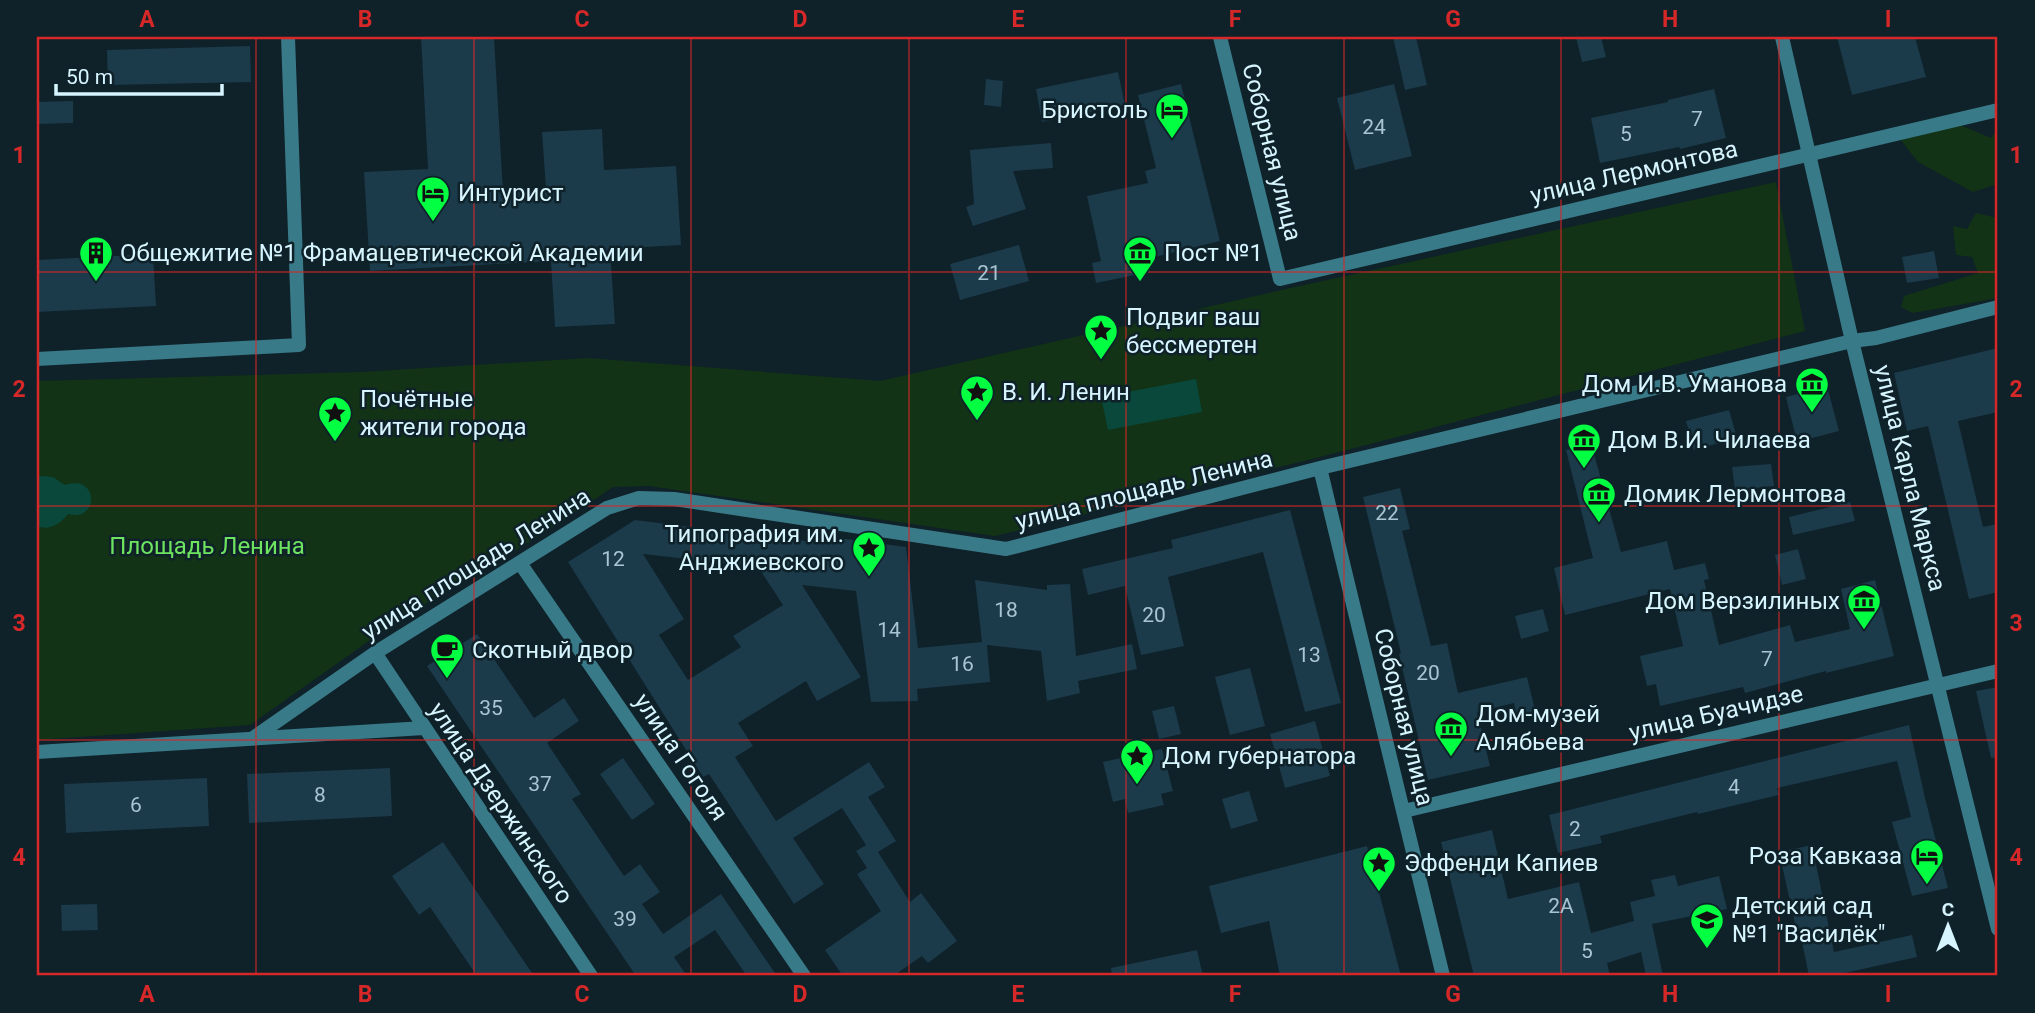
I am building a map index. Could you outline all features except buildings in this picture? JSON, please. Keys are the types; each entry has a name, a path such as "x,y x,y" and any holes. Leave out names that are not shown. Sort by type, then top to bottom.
{"street":[{"path":"37,359 299,345 288,37"},
{"name":"Соборная улица","path":"1220,37 1280,279"},
{"name":"улица Карла Маркса","path":"1782,37 1852,341 1998,929"},
{"name":"улица Лермонтова","path":"1280,279 1998,110"},
{"path":"1852,341 1876,338 1998,307"},
{"name":"улица площадь Ленина","path":"253,738 375,653 607,508 639,498 674,499 1006,549 1320,468 1852,341"},
{"name":"Соборная улица","path":"1320,468 1443,976"},
{"name":"улица Гоголя","path":"520,563 804,976"},
{"name":"улица Дзержинского","path":"375,653 591,976"},
{"name":"улица Буачидзе","path":"1404,811 1998,671"},
{"path":"37,752 424,728"}],"green space":[{"path":"1960,125 1991,138 1998,129 1998,184 1973,192 1918,162 1900,139"},
{"name":"Площадь Ленина","path":"1776,182 1805,331 1316,458 995,536 649,486 613,487 546,532 400,619 250,725 37,740 37,381 361,372 588,358 880,381"},
{"path":"1976,213 1998,218 1998,298 1913,313 1901,307 1904,296 1978,273 1972,257 1956,255 1953,226 1967,229"}],"shaded area":[{"path":"1196,379 1202,412 1108,430 1101,397"},
{"path":"37,477 53,477 65,485 76,483 85,486 90,491 91,498 86,512 68,514 54,526 37,526"}],"place":[{"name":"Бристоль","path":"1172,140"},
{"name":"Интурист","path":"433,223"},
{"name":"Общежитие №1 Фрамацевтической Академии","path":"96,283"},
{"name":"Пост №1","path":"1140,283"},
{"name":"Подвиг ваш бессмертен","path":"1101,361"},
{"name":"Дом И.В. Уманова","path":"1812,414"},
{"name":"В. И. Ленин","path":"977,422"},
{"name":"Почётные жители города","path":"335,443"},
{"name":"Дом В.И. Чилаева","path":"1584,470"},
{"name":"Домик Лермонтова","path":"1599,524"},
{"name":"Типография им. Анджиевского","path":"869,578"},
{"name":"Дом Верзилиных","path":"1864,631"},
{"name":"Скотный двор","path":"447,680"},
{"name":"Дом-музей Алябьева","path":"1451,758"},
{"name":"Дом губернатора","path":"1137,786"},
{"name":"Роза Кавказа","path":"1927,886"},
{"name":"Эффенди Капиев","path":"1379,893"},
{"name":"Детский сад №1 \"Василёк\"","path":"1707,950"}]}
